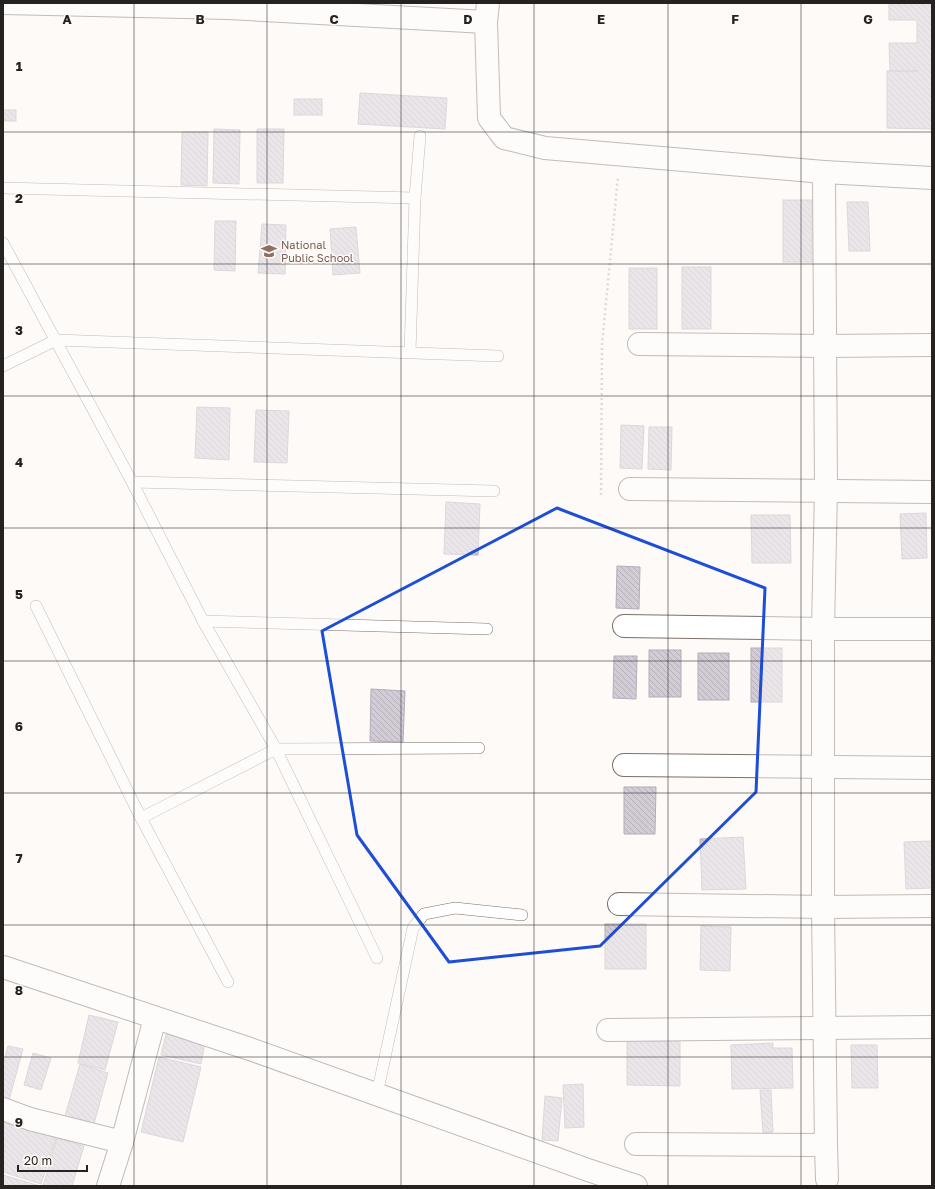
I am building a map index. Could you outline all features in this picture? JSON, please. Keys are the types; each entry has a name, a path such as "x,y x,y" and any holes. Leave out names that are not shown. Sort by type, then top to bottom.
{"street":[{"path":"3,3 487,13 489,118 504,138 545,148 824,172 932,178"},
{"path":"824,172 826,490 823,629 823,907 827,1179"},
{"path":"639,344 826,346 932,345"},
{"path":"630,489 932,492"},
{"path":"624,626 932,629"},
{"path":"624,765 932,768"},
{"path":"619,904 823,907 932,906"},
{"path":"3,968 156,1018 377,1094 636,1186"},
{"path":"108,1186 122,1142 156,1018"},
{"path":"608,1030 932,1026"},
{"path":"3,1109 30,1119 122,1142"},
{"path":"636,1144 826,1145"}],"lane":[{"path":"410,352 415,198 420,136"},
{"path":"3,188 415,198"},
{"path":"3,243 132,482 203,621 276,750 377,958"},
{"path":"3,366 56,340 498,356"},
{"path":"132,482 494,491"},
{"path":"36,606 141,818 228,982"},
{"path":"203,621 488,629"},
{"path":"141,818 276,750 479,748"},
{"path":"377,1094 413,928 424,914 455,908 522,915"}],"path":[{"path":"601,495 602,345 620,154"}],"highlighted area":[{"path":"557,508 765,588 756,792 600,946 449,962 357,835 322,631"}],"building":[{"path":"889,3 932,3 932,129 887,128 887,71 890,71 889,43 917,43 917,20 889,20"},
{"path":"360,93 447,98 445,129 358,124"},
{"path":"294,99 322,99 322,115 294,115"},
{"path":"3,110 16,110 16,121 3,121"},
{"path":"214,129 240,130 239,184 213,183"},
{"path":"257,129 284,129 283,183 257,183"},
{"path":"182,132 208,132 207,186 181,185"},
{"path":"783,200 812,200 812,262 783,262"},
{"path":"847,202 868,202 870,251 849,251"},
{"path":"215,221 236,221 235,271 214,270"},
{"path":"262,224 286,225 285,274 258,273"},
{"path":"356,227 360,273 333,275 330,229"},
{"path":"682,267 711,267 711,329 682,329"},
{"path":"629,268 657,268 657,329 629,329"},
{"path":"197,407 230,408 229,460 195,458"},
{"path":"256,410 289,411 287,463 254,462"},
{"path":"621,425 644,426 642,469 620,468"},
{"path":"649,427 672,427 671,470 648,469"},
{"path":"446,502 480,504 478,555 444,554"},
{"path":"926,513 927,558 902,559 900,514"},
{"path":"751,515 790,515 791,563 752,563"},
{"path":"617,566 640,567 639,609 616,608"},
{"path":"751,648 782,648 782,702 751,702"},
{"path":"649,650 681,650 681,697 649,697"},
{"path":"698,653 729,653 729,700 698,700"},
{"path":"614,656 637,656 636,699 613,698"},
{"path":"371,689 405,691 403,742 370,741"},
{"path":"624,787 656,787 655,834 624,834"},
{"path":"743,837 746,889 702,890 700,839"},
{"path":"932,841 932,888 906,889 904,842"},
{"path":"605,924 646,924 646,969 605,969"},
{"path":"701,926 731,927 730,971 700,970"},
{"path":"89,1015 118,1022 105,1070 78,1063"},
{"path":"166,1034 205,1042 201,1064 161,1055"},
{"path":"627,1041 680,1041 680,1086 627,1085"},
{"path":"773,1043 773,1048 792,1048 793,1088 732,1089 731,1045"},
{"path":"851,1045 877,1045 878,1088 852,1088"},
{"path":"8,1046 23,1049 9,1100 3,1099 3,1065"},
{"path":"33,1053 51,1058 41,1090 24,1085"},
{"path":"159,1057 201,1067 183,1142 141,1132"},
{"path":"80,1064 108,1073 92,1131 63,1123"},
{"path":"583,1084 584,1127 565,1128 563,1085"},
{"path":"760,1090 771,1090 773,1132 763,1133"},
{"path":"545,1096 562,1098 558,1141 542,1140"},
{"path":"3,1120 56,1138 41,1184 3,1172"},
{"path":"57,1138 84,1146 72,1186 43,1186"},
{"path":"3,1175 40,1186 3,1186"}],"place":[{"name":"National Public School","path":"269,251"}]}
